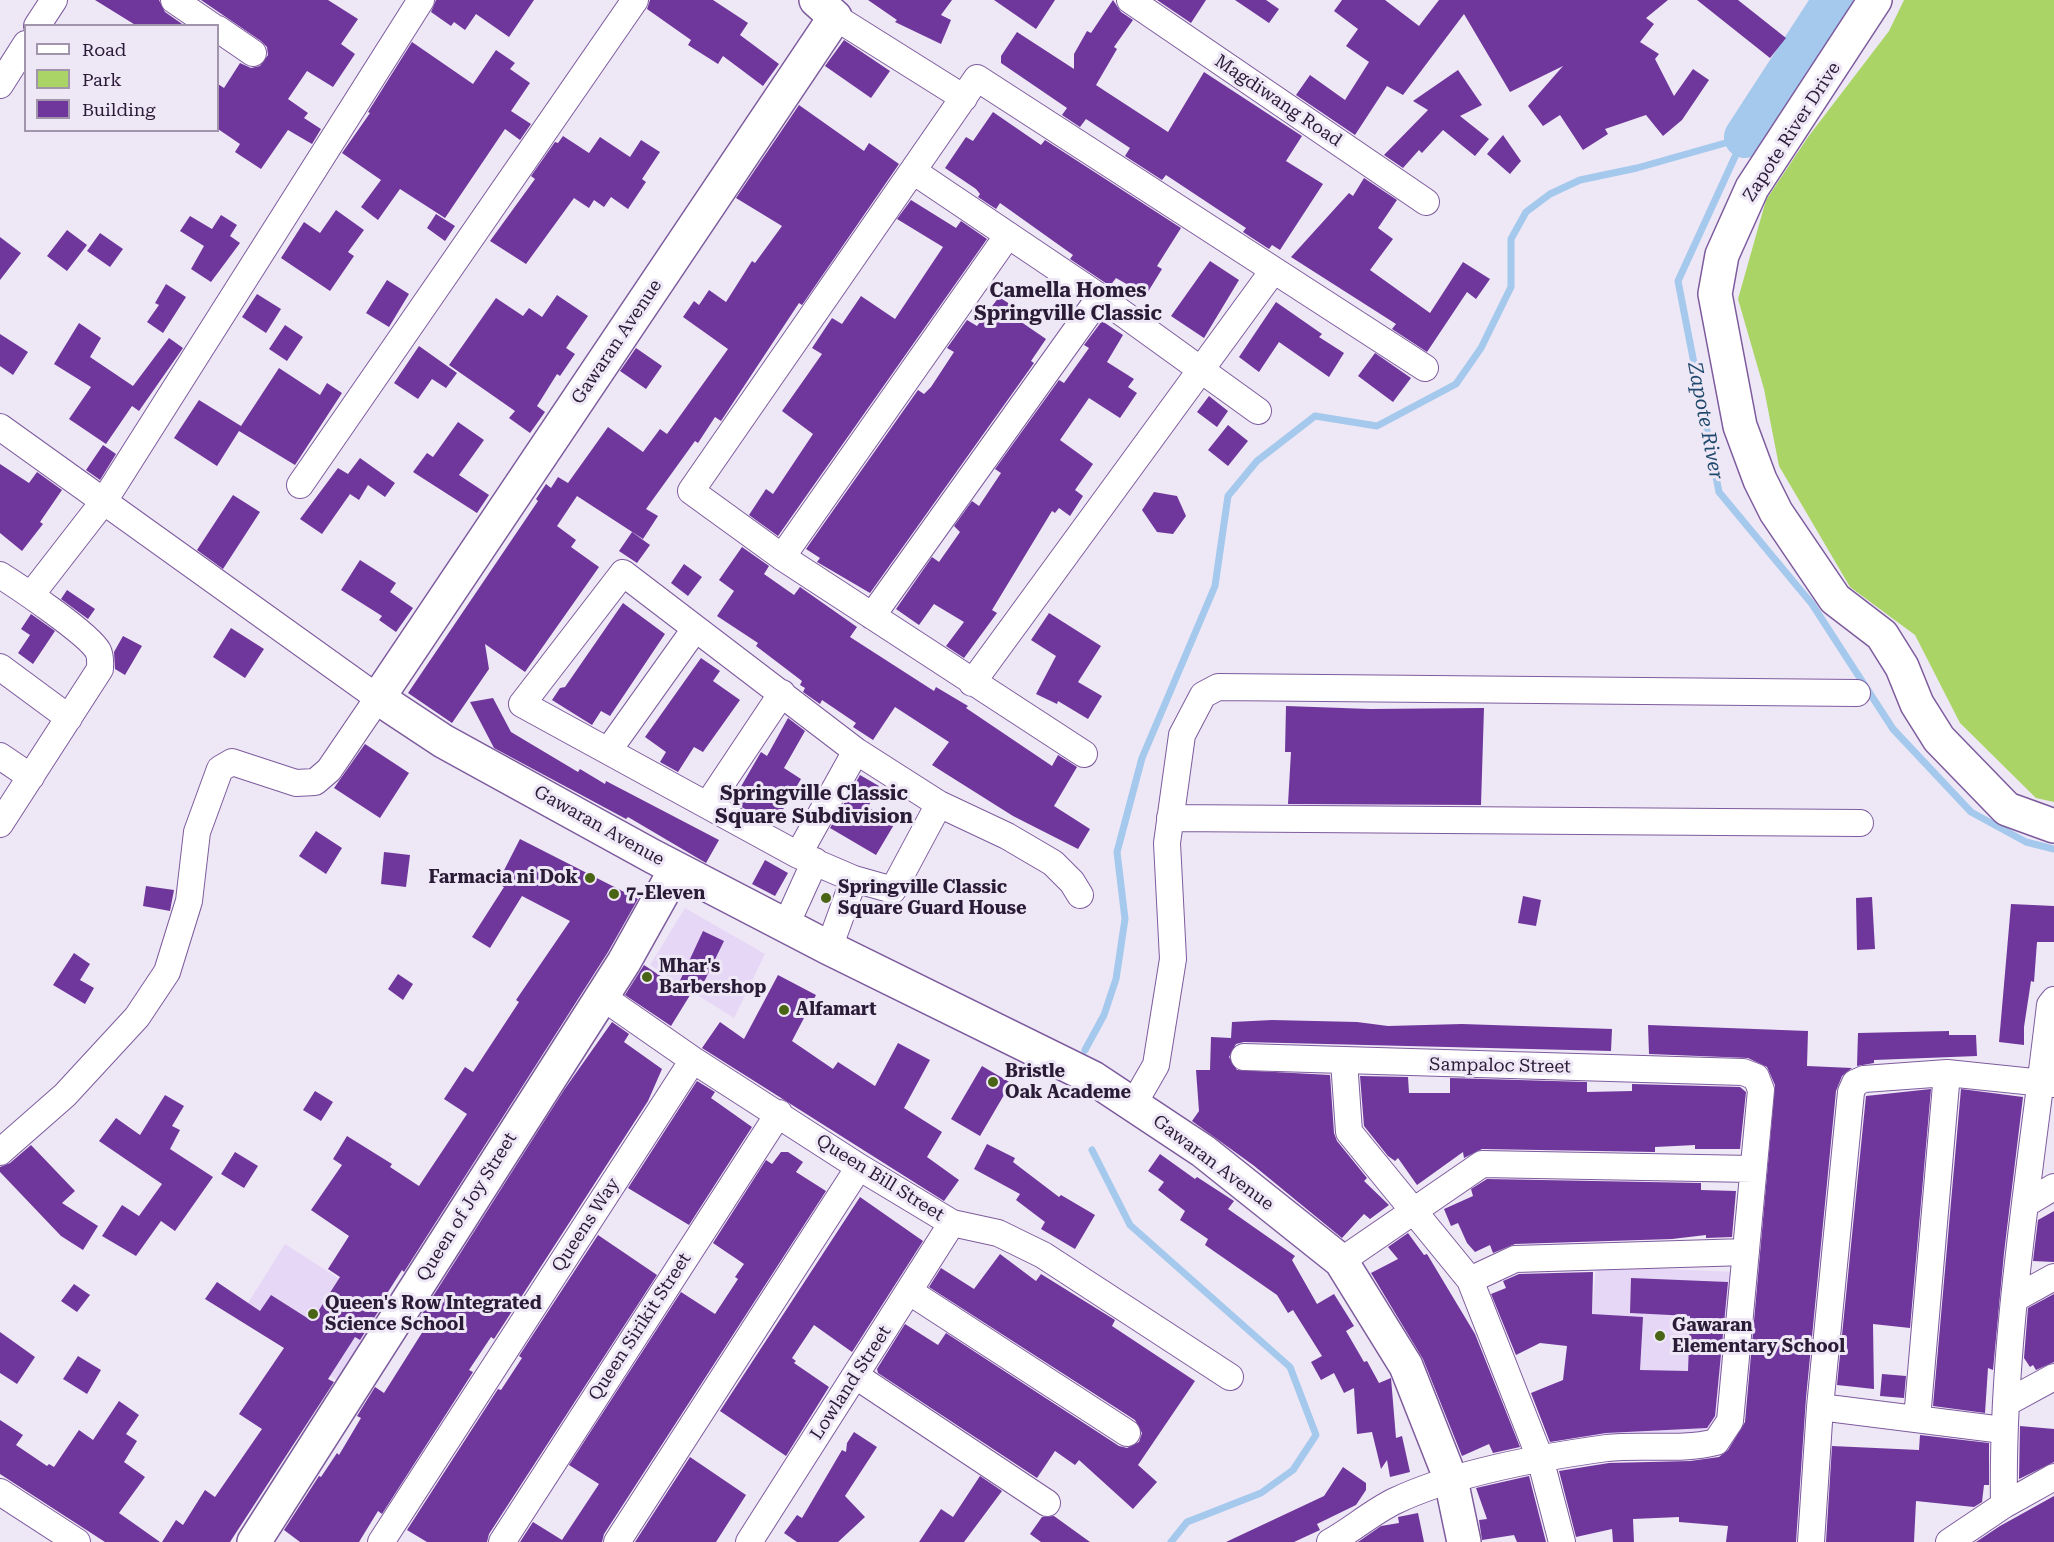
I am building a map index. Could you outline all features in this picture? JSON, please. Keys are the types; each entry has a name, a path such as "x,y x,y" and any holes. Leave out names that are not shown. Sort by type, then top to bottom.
{"street":[{"path":"174,0 209,24"},
{"path":"31,595 104,501 421,0"},
{"path":"300,485 635,0"},
{"name":"Magdiwang Road","path":"1130,0 1426,202"},
{"name":"Zapote River Drive","path":"1875,0 1752,188 1722,255 1715,294 1740,426 1760,480 1776,512 1829,591 1882,635 1902,667 1917,705 1939,740 2007,808 2054,826"},
{"path":"826,8 964,98"},
{"name":"Gawaran Avenue","path":"826,8 378,698 444,741 676,868 829,948 1093,1078 1203,1151 1341,1261 1406,1366 1450,1480 1464,1542"},
{"path":"219,30 254,53"},
{"path":"0,85 24,47"},
{"path":"1084,754 782,557 691,492 977,78 1425,368"},
{"path":"913,171 1100,297 1258,411"},
{"path":"782,557 1008,235"},
{"path":"972,683 1273,271"},
{"path":"872,616 1100,297"},
{"path":"0,427 378,698 329,770 315,782 296,783 232,762 220,769 197,832 189,901 167,972 137,1017 81,1077 0,1152"},
{"path":"939,804 894,890 854,879 807,858 522,704 623,573 855,751 939,804 1007,836 1053,863 1072,882 1080,895"},
{"path":"0,575 31,595 97,648 100,657 100,669 0,824"},
{"path":"608,751 695,629"},
{"path":"0,667 69,718"},
{"path":"1133,1105 1156,1065 1173,959 1167,843 1170,818 1182,735 1203,695 1218,687 1857,693"},
{"path":"708,804 782,693"},
{"path":"786,926 807,858 855,751"},
{"path":"0,756 31,777"},
{"path":"1170,818 1860,823"},
{"name":"Queen of Joy Street","path":"254,1542 624,962 676,868"},
{"path":"829,948 854,879"},
{"name":"Queen Bill Street","path":"601,996 693,1060 779,1113 859,1167 952,1223 998,1233 1043,1255 1230,1377"},
{"path":"2004,1505 2003,1430 2008,1402 2014,1299 2027,1203 2048,1083 2050,1005 2054,1000"},
{"name":"Sampaloc Street","path":"1244,1057 1344,1062 1743,1072 1756,1077 1761,1090 1753,1169"},
{"name":"Queens Way","path":"381,1542 693,1060"},
{"path":"1344,1062 1349,1132 1470,1280 1540,1458 1562,1542"},
{"path":"1810,1542 1820,1407 1851,1092 1855,1083 1864,1079 1947,1073 2048,1083"},
{"path":"1917,1419 1947,1073"},
{"name":"Queen Sirikit Street","path":"502,1542 779,1113"},
{"path":"1340,1539 1395,1501 1450,1480 1540,1458 1610,1448 1697,1447 1716,1442 1730,1421 1753,1169 1482,1164 1341,1261"},
{"path":"617,1542 859,1167"},
{"path":"2027,1203 2054,1187"},
{"name":"Lowland Street","path":"749,1542 952,1223"},
{"path":"1470,1280 1515,1259 1746,1252"},
{"path":"2014,1299 2054,1277"},
{"path":"910,1292 1127,1433"},
{"path":"856,1376 1047,1503"},
{"path":"2008,1402 2054,1377"},
{"path":"1820,1407 2003,1430"},
{"path":"1949,1542 2004,1505 2054,1478"},
{"path":"0,1492 77,1542"}],"shaded area":[{"path":"685,908 765,954 734,1018 650,965"},
{"name":"Queen's Row Integrated Science School","path":"285,1244 388,1310 342,1383 238,1319"},
{"name":"Gawaran Elementary School","path":"1596,1266 1735,1272 1722,1431 1695,1438 1583,1439"}],"green space":[{"path":"1904,0 2054,0 2054,802 2036,798 1960,723 1915,635 1850,587 1779,466 1764,389 1738,299 1766,200 1808,137 1889,31"}],"building":[{"path":"95,0 159,0 165,12 182,24 134,24"},
{"path":"201,0 328,0 358,19 341,44 355,54 333,87 307,71 288,99 308,113 304,118 321,129 312,144 288,130 261,169 235,152 240,144 219,130 219,85 224,88 240,63 251,68 260,66 268,55 267,47"},
{"path":"436,0 534,0 509,37 476,14 465,30 454,22 451,26 431,12"},
{"path":"650,0 713,0 748,23 740,35 779,64 763,86 723,56 718,64 688,45 691,40 647,9"},
{"path":"868,0 952,0 941,15 951,20 941,44 895,22 897,20"},
{"path":"994,0 1055,0 1036,29"},
{"path":"1113,0 1121,12 1133,20 1114,47 1117,49 1096,85 1168,132 1204,72 1302,136 1286,161 1323,184 1280,250 1272,245 1269,249 1243,232 1246,228 1166,175 1162,180 1125,156 1130,148 1086,119 1080,127 1062,115 1067,108 1001,63 1001,56 1017,32 1074,69 1074,54 1087,31 1091,33"},
{"path":"1157,0 1206,0 1191,23"},
{"path":"1235,0 1266,0 1279,9 1269,23"},
{"path":"1342,0 1385,0 1419,26 1439,0 1668,0 1646,18 1654,24 1640,42 1659,54 1655,59 1674,96 1693,69 1709,80 1682,120 1663,136 1646,115 1605,129 1608,134 1583,150 1560,115 1543,126 1528,106 1563,66 1510,92 1464,14 1403,95 1387,86 1355,135 1296,95 1310,75 1345,100 1369,62 1346,46 1358,29 1334,11"},
{"path":"1697,0 1738,0 1786,38 1770,58"},
{"path":"844,40 890,71 871,98 825,66"},
{"path":"412,42 473,84 496,50 515,63 510,69 530,83 511,111 531,124 520,140 505,129 445,218 400,189 378,220 361,207 381,180 342,153 370,113 368,112"},
{"path":"1458,70 1482,105 1460,116 1489,139 1475,156 1443,130 1422,153 1419,150 1403,168 1384,155 1428,110 1413,101"},
{"path":"799,105 864,151 869,143 899,164 802,305 799,303 721,421 715,417 698,443 695,441 646,509 658,516 643,539 577,496 557,526 576,540 571,547 599,567 525,672 485,644 489,669 452,723 408,693 538,501 536,499 546,484 551,488 558,477 568,483 608,427 643,452 660,429 667,434 728,349 683,317 694,301 699,305 709,290 726,302 752,261 755,263 782,226 736,198"},
{"path":"993,112 1041,145 1045,140 1181,228 1157,266 1162,269 1146,295 1116,278 1110,286 1070,259 1073,255 1000,203 996,209 978,197 980,194 976,189 945,168 966,137 973,141"},
{"path":"1503,135 1521,161 1510,174 1487,154"},
{"path":"563,136 589,153 600,137 630,157 641,140 660,152 642,179 646,182 628,209 611,197 604,207 594,200 589,208 574,198 526,264 490,241 535,179 531,176 555,142 558,143"},
{"path":"1364,178 1397,200 1378,228 1393,239 1370,270 1430,313 1463,262 1490,279 1476,299 1467,292 1427,352 1392,329 1396,324 1291,257 1349,193 1353,196"},
{"path":"911,200 956,228 961,221 987,239 778,536 749,515 766,489 773,494 813,434 782,411 822,354 812,348 832,318 842,324 861,296 895,319 943,247 897,219"},
{"path":"336,210 364,230 348,252 354,256 330,291 281,258 304,222 320,233"},
{"path":"436,214 455,226 445,241 427,228"},
{"path":"221,215 237,225 230,236 240,243 211,282 191,269 204,246 180,231 190,216 212,229"},
{"path":"67,230 87,245 67,271 47,256"},
{"path":"100,233 123,249 110,267 87,251"},
{"path":"0,237 21,253 0,280"},
{"path":"1210,261 1239,280 1204,338 1171,316"},
{"path":"387,280 409,294 389,327 366,313"},
{"path":"166,284 186,297 163,333 147,322 159,305 155,303"},
{"path":"257,294 281,309 266,333 242,317"},
{"path":"557,295 588,316 566,348 575,354 560,376 557,374 537,406 545,412 530,433 509,418 515,411 449,365 496,298 523,316 529,308 542,317"},
{"path":"999,297 1016,308 1011,315 1046,339 1031,361 1034,363 870,593 817,562 820,558 806,549 918,390 924,394 931,387 954,352 947,348 967,320 977,326"},
{"path":"1276,302 1322,334 1319,337 1344,353 1329,377 1279,342 1259,372 1239,357"},
{"path":"1102,321 1123,335 1107,362 1134,379 1128,387 1137,393 1120,418 1089,398 1060,440 1093,464 1075,490 1083,496 1070,516 1059,508 1055,513 1052,511 992,610 997,613 964,658 946,646 964,622 934,604 919,625 896,609 932,557 939,562 960,532 954,526 972,501 979,506 1001,473 995,469 1059,380 1064,383 1089,348 1084,345"},
{"path":"79,323 101,338 90,357 133,386 169,338 183,348 139,411 132,406 106,444 69,419 91,387 54,364"},
{"path":"285,325 303,337 287,361 269,349"},
{"path":"0,334 28,352 13,375 0,366"},
{"path":"419,346 457,373 446,388 432,379 418,399 394,383"},
{"path":"636,348 662,366 646,389 620,371"},
{"path":"1375,353 1411,378 1393,402 1358,376"},
{"path":"279,368 320,395 327,383 342,393 295,465 239,431 217,466 174,438 199,400 241,426"},
{"path":"1209,396 1228,411 1217,427 1197,412"},
{"path":"458,422 484,440 459,475 489,495 477,513 413,472 427,453 433,457"},
{"path":"1228,425 1248,441 1228,466 1208,450"},
{"path":"103,445 116,454 100,480 86,470"},
{"path":"360,458 395,483 385,497 368,485 359,500 350,494 322,534 300,519 338,468 348,474"},
{"path":"0,464 29,483 37,472 62,490 40,522 43,524 22,551 0,533"},
{"path":"1154,492 1177,496 1186,516 1173,534 1157,532 1142,510"},
{"path":"233,495 260,512 223,569 197,550"},
{"path":"632,532 650,545 637,563 619,551"},
{"path":"742,547 769,566 764,574 794,595 800,587 857,627 850,637 934,691 936,687 968,706 966,708 1052,766 1058,755 1077,767 1054,806 1090,829 1078,849 1013,816 932,765 949,742 895,707 873,740 853,727 856,723 822,700 820,704 803,692 805,688 800,685 802,681 756,646 758,643 717,616 734,591 719,580"},
{"path":"360,560 396,583 390,592 413,608 396,632 379,620 382,616 341,590"},
{"path":"684,564 702,577 688,596 671,583"},
{"path":"67,590 95,609 88,619 61,599"},
{"path":"623,603 665,634 610,716 601,711 592,725 552,700 560,688 565,687"},
{"path":"1049,613 1101,646 1078,682 1102,696 1088,719 1058,701 1057,704 1036,694 1056,656 1031,640"},
{"path":"31,614 55,631 33,664 18,653 30,635 21,629"},
{"path":"231,628 264,649 245,678 213,657"},
{"path":"123,636 142,646 125,675 115,669 114,652"},
{"path":"701,658 720,671 713,681 740,700 703,752 694,747 678,772 660,762 666,752 645,737"},
{"path":"493,698 511,732 578,772 580,769 605,784 606,781 719,840 706,863 628,817 626,819 494,748 470,702"},
{"path":"1286,706 1370,709 1484,708 1481,805 1288,804 1291,752 1285,752"},
{"path":"788,718 805,731 784,768 801,779 775,823 753,809 751,812 732,802 761,752 767,756"},
{"path":"365,744 409,773 380,818 334,788"},
{"path":"860,775 879,786 868,807 895,823 876,855 830,828"},
{"path":"316,831 342,848 326,874 299,856"},
{"path":"520,839 638,899 608,952 404,1272 402,1270 360,1340 355,1337 328,1379 334,1382 230,1542 162,1542 176,1520 183,1525 205,1490 215,1497 262,1429 239,1414 284,1348 205,1299 217,1282 260,1311 271,1295 312,1321 340,1277 328,1269 349,1236 311,1210 342,1165 333,1159 347,1136 392,1164 390,1167 419,1186 467,1114 444,1099 465,1067 473,1072 519,1002 516,1000 570,921 522,896 490,948 472,937 504,887 497,884"},
{"path":"384,852 410,855 406,887 381,884"},
{"path":"765,860 788,873 775,896 752,884"},
{"path":"146,886 174,890 170,911 143,906"},
{"path":"1523,896 1541,900 1536,926 1518,923"},
{"path":"1872,897 1875,949 1857,950 1856,898"},
{"path":"2011,904 2054,906 2054,942 2037,942 2034,982 2031,981 2024,1027 2024,1045 1999,1042"},
{"path":"703,931 724,941 704,982 700,979 671,1026 625,995 644,965 677,987"},
{"path":"74,953 90,964 80,980 94,988 85,1004 53,985"},
{"path":"398,974 413,984 403,1000 388,989"},
{"path":"778,975 816,995 792,1041 833,1069 838,1062 875,1086 898,1043 930,1060 904,1108 942,1132 927,1157 959,1180 944,1201 702,1048 720,1022 744,1039"},
{"path":"1272,1020 1357,1022 1388,1026 1462,1024 1612,1029 1611,1051 1244,1042 1236,1044 1229,1057 1237,1070 1330,1075 1334,1133 1337,1141 1367,1178 1364,1181 1389,1205 1370,1219 1364,1214 1342,1238 1253,1165 1192,1121 1199,1111 1196,1070 1210,1070 1211,1037 1231,1038 1232,1022"},
{"path":"612,1022 629,1034 624,1042 662,1069 648,1101 494,1339 491,1337 469,1370 473,1372 382,1514 378,1511 359,1542 300,1542 284,1530 319,1476 321,1477 337,1453 339,1455 361,1418 357,1416 375,1387 384,1393 425,1328 416,1323 564,1090"},
{"path":"1648,1025 1808,1031 1807,1066 1852,1068 1842,1076 1836,1091 1806,1398 1796,1542 1726,1542 1728,1526 1679,1522 1679,1517 1633,1519 1634,1542 1613,1542 1612,1529 1576,1537 1559,1471 1609,1463 1690,1461 1719,1457 1728,1450 1745,1422 1775,1085 1767,1067 1748,1058 1649,1054"},
{"path":"1949,1031 1949,1035 1976,1035 1977,1056 1874,1060 1874,1063 1857,1066 1858,1033"},
{"path":"982,1066 1011,1083 980,1136 951,1119"},
{"path":"1360,1076 1408,1077 1409,1093 1450,1093 1450,1078 1587,1082 1587,1092 1632,1091 1632,1084 1740,1087 1746,1092 1740,1149 1695,1149 1695,1145 1655,1147 1655,1152 1482,1149 1464,1158 1463,1152 1417,1185 1398,1158 1395,1161 1388,1156 1364,1126"},
{"path":"697,1081 715,1092 711,1098 752,1127 689,1225 628,1188"},
{"path":"1931,1089 1910,1328 1873,1324 1874,1389 1837,1385 1866,1096"},
{"path":"1961,1089 2023,1097 2004,1253 1993,1370 1988,1368 1985,1413 1933,1406"},
{"path":"315,1091 333,1102 321,1121 303,1110"},
{"path":"165,1095 184,1106 172,1126 180,1130 170,1149 213,1177 175,1231 161,1221 136,1256 102,1236 122,1205 139,1216 162,1184 99,1141 116,1118 140,1135"},
{"path":"987,1144 1015,1158 1013,1162 1059,1197 1061,1195 1095,1215 1075,1249 1041,1229 1045,1222 1016,1200 1020,1194 974,1169"},
{"path":"31,1145 75,1191 62,1203 98,1226 83,1250 61,1236 0,1172 0,1167 10,1163"},
{"path":"235,1152 258,1166 244,1188 221,1174"},
{"path":"781,1152 788,1152 803,1162 796,1172 826,1191 604,1534 602,1542 520,1542 533,1522 562,1540 599,1484 569,1465 681,1292 715,1314 738,1279 735,1277 744,1264 713,1243 766,1160 772,1164"},
{"path":"1160,1154 1195,1179 1197,1177 1234,1201 1228,1209 1295,1256 1292,1260 1317,1304 1334,1294 1354,1326 1346,1331 1364,1362 1367,1361 1379,1383 1391,1378 1396,1438 1402,1436 1410,1472 1390,1477 1387,1460 1381,1469 1372,1432 1357,1434 1354,1388 1344,1393 1334,1373 1321,1380 1311,1362 1322,1356 1293,1310 1288,1313 1277,1295 1205,1245 1208,1239 1180,1220 1185,1211 1158,1190 1164,1182 1148,1171"},
{"path":"1487,1179 1701,1183 1701,1190 1736,1191 1732,1237 1706,1238 1706,1235 1672,1239 1515,1244 1493,1253 1490,1245 1475,1252 1467,1243 1458,1223 1451,1226 1444,1209 1473,1196 1471,1189"},
{"path":"860,1197 923,1241 852,1352 814,1325 792,1358 796,1361 794,1363 829,1387 786,1456 720,1411"},
{"path":"2054,1211 2054,1262 2033,1261 2038,1220"},
{"path":"1408,1233 1424,1255 1427,1254 1475,1334 1520,1447 1493,1453 1489,1444 1462,1456 1423,1359 1371,1273 1398,1259 1388,1247"},
{"path":"598,1235 657,1275 489,1534 487,1542 427,1542 407,1530 498,1389 501,1390 522,1358 519,1356"},
{"path":"1000,1254 1036,1281 1041,1274 1115,1320 1112,1326 1195,1381 1138,1465 1157,1482 1133,1509 1079,1460 1075,1465 1055,1451 1037,1478 878,1373 877,1369 905,1324 938,1345 946,1333 1119,1446 1127,1448 1139,1442 1142,1433 1135,1420 929,1287 941,1268 974,1289"},
{"name":"Gawaran Elementary School","path":"1593,1272 1592,1314 1643,1317 1640,1370 1688,1371 1690,1316 1630,1313 1631,1278 1728,1282 1715,1416 1707,1428 1606,1433 1550,1442 1531,1393 1563,1380 1567,1346 1540,1343 1516,1355 1491,1294 1506,1288 1503,1281 1519,1274"},
{"path":"74,1284 90,1295 77,1312 61,1301"},
{"path":"2054,1294 2054,1362 2036,1370 2033,1365 2030,1367 2024,1358 2028,1308"},
{"path":"0,1332 35,1357 17,1384 0,1373"},
{"path":"78,1356 101,1370 87,1394 63,1379"},
{"path":"1882,1374 1906,1376 1904,1398 1880,1396"},
{"path":"119,1401 139,1415 126,1434 137,1441 124,1462 145,1477 119,1513 160,1542 105,1542 0,1474 0,1420 23,1435 16,1445 47,1466 49,1464 54,1467 79,1430 93,1440"},
{"path":"2020,1426 2054,1429 2054,1462 2019,1479"},
{"path":"854,1432 877,1447 845,1496 865,1517 838,1542 797,1542 784,1533 797,1515 802,1518 842,1450 846,1452 847,1443"},
{"path":"1920,1435 1989,1443 1989,1485 1984,1485 1982,1502 1974,1507 1916,1501 1914,1542 1826,1542 1832,1446 1919,1450"},
{"path":"690,1457 746,1495 716,1542 635,1542"},
{"path":"1343,1467 1366,1483 1366,1490 1356,1505 1317,1524 1320,1530 1294,1542 1226,1542 1324,1496"},
{"path":"980,1476 1002,1491 964,1542 919,1542 941,1509 953,1517"},
{"path":"1529,1476 1546,1542 1517,1542 1514,1535 1482,1540 1479,1520 1487,1519 1476,1488"},
{"path":"2054,1496 2054,1542 1976,1542 2000,1526"},
{"path":"1418,1513 1424,1542 1358,1542 1381,1526 1399,1523 1398,1517"},
{"path":"1054,1516 1090,1542 1041,1542 1030,1534 1042,1517"}],"waterway":[{"name":"Zapote River","path":"1745,137 1834,0"},
{"name":"Zapote River","path":"1744,137 1678,281 1719,492 1812,604 1893,729 1971,812 2026,842 2054,849"},
{"path":"1085,1050 1104,1015 1116,979 1125,919 1117,852 1142,758 1215,586 1228,496 1257,461 1315,416 1377,426 1456,384 1481,348 1511,287 1511,239 1526,212 1550,194 1580,180 1637,168 1743,138"},
{"path":"1092,1150 1130,1225 1290,1367 1316,1435 1293,1470 1261,1493 1187,1522 1171,1542"}],"place":[{"name":"Farmacia ni Dok","path":"590,878"},
{"name":"7-Eleven","path":"614,894"},
{"name":"Springville Classic Square Guard House","path":"826,898"},
{"name":"Mhar's Barbershop","path":"647,977"},
{"name":"Alfamart","path":"784,1010"},
{"name":"Bristle Oak Academe","path":"993,1082"},
{"name":"Queen's Row Integrated Science School","path":"313,1314"},
{"name":"Gawaran Elementary School","path":"1660,1336"}],"district":[{"name":"Camella Homes Springville Classic","path":"1068,302"},
{"name":"Springville Classic Square Subdivision","path":"814,806"}]}
